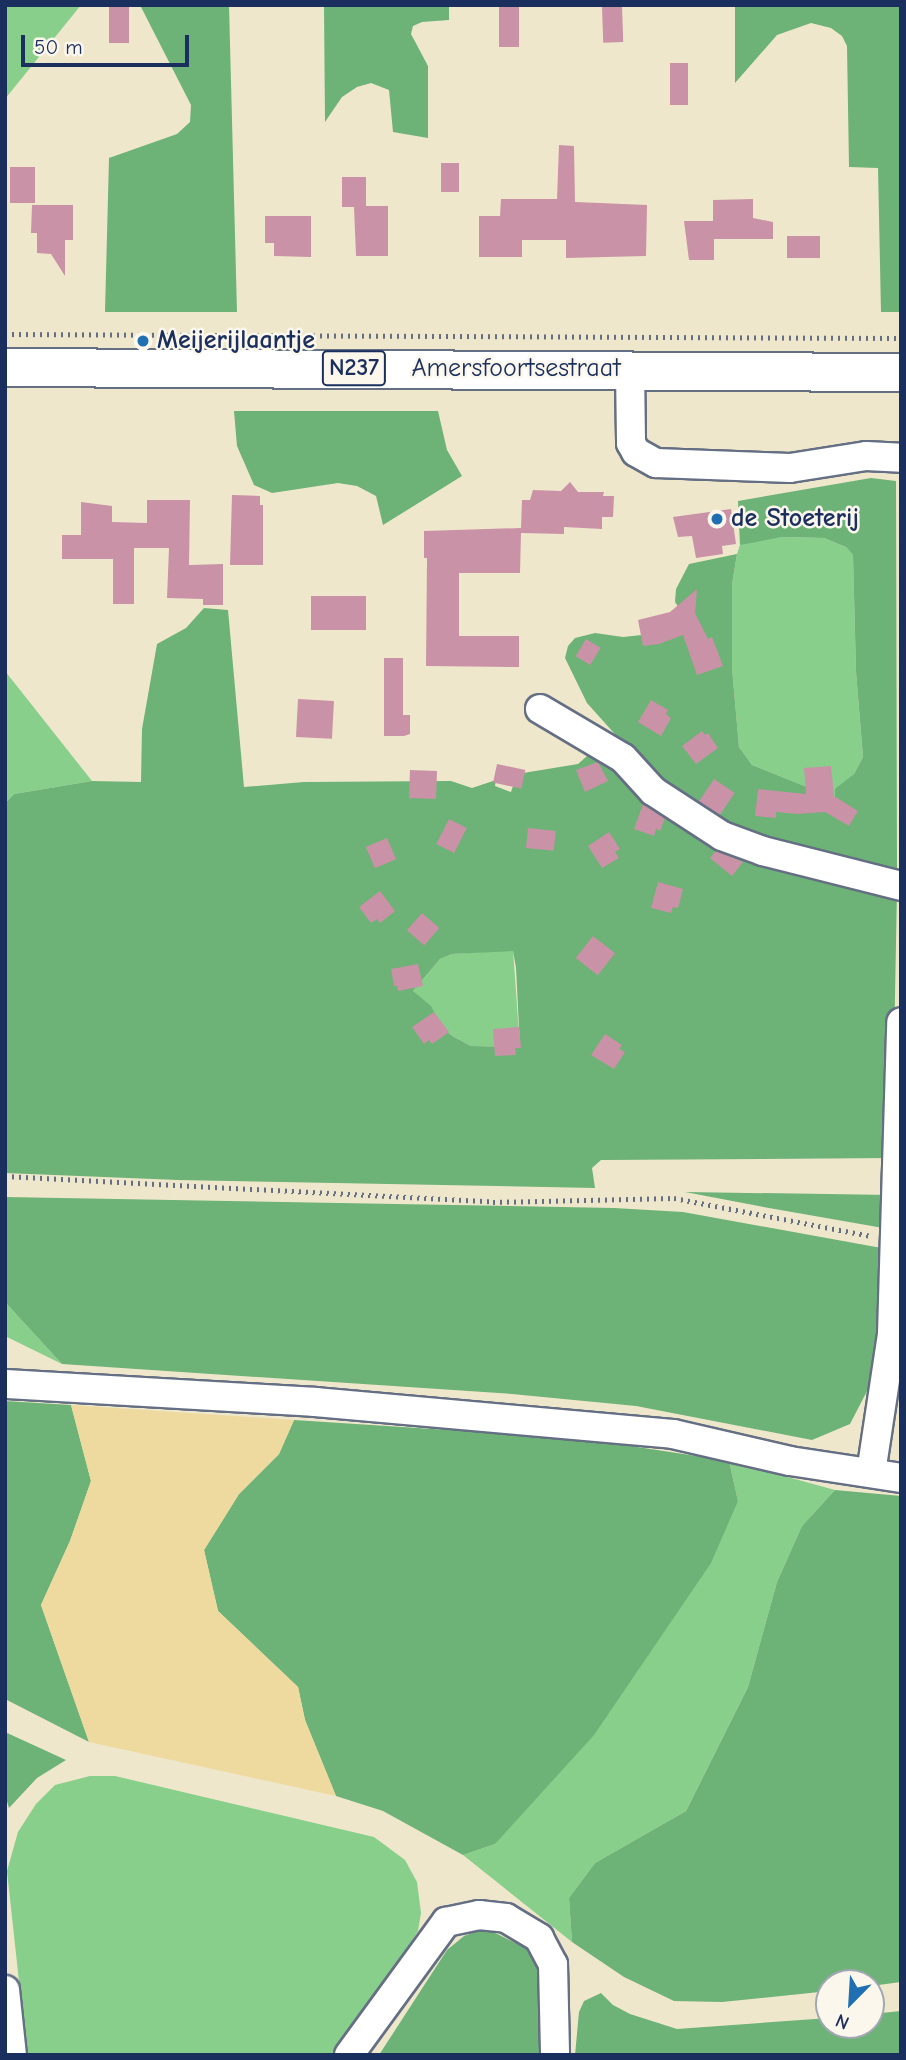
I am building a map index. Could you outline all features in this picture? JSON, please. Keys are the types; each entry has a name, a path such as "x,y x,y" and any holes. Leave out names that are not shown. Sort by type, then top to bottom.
{"main road":[{"name":"Amersfoortsestraat","path":"5,367 630,369 901,373"}],"street":[{"path":"630,369 631,443 636,452 656,463 790,468 866,456 901,458"},
{"path":"540,709 623,758 653,791 722,836 763,851 901,886"},
{"path":"871,1473 892,1334 901,1021"},
{"path":"5,1384 315,1402 673,1434 790,1461 901,1479"},
{"path":"349,2055 446,1922 479,1915 506,1918 539,1938 552,1964 555,2055"},
{"path":"5,1990 12,2055"}],"path":[{"name":"Amersfoortsestraat","path":"5,334 901,338"},
{"path":"5,1176 493,1202 674,1198 893,1240"}],"green space":[{"path":"5,5 81,5 5,99"},
{"path":"140,5 229,5 237,312 105,312 109,158 177,134 190,122 191,105"},
{"path":"324,5 449,5 449,20 422,22 413,26 411,34 428,66 428,138 393,132 389,90 371,83 357,87 342,97 325,122"},
{"path":"735,5 901,5 901,312 881,312 878,168 849,167 847,46 842,36 831,28 811,23 777,35 735,83"},
{"path":"234,411 438,411 447,450 462,476 383,525 376,496 357,486 338,483 272,493 254,485 237,446"},
{"path":"871,478 896,481 897,874 759,843 665,790 587,703 565,658 568,646 575,638 595,633 623,637 651,634 685,617 675,602 676,589 689,564 737,554 732,585 732,668 739,747 752,765 807,787 835,802 835,789 854,774 863,757 856,672 853,555 846,547 824,538 782,537 740,545 738,501"},
{"path":"782,537 824,538 846,547 853,555 856,672 863,757 854,774 841,787 835,802 807,787 752,765 739,747 732,668 732,585 737,554 740,545 747,542"},
{"path":"204,608 228,610 244,787 304,782 451,781 472,788 496,780 495,786 511,792 517,774 578,764 587,756 600,756 643,791 897,890 892,1158 601,1160 592,1168 595,1188 178,1180 5,1173 5,803 14,794 92,781 141,782 142,729 157,644 186,628","holes":["513,951 520,1047 471,1046 443,1029 431,1006 413,991 440,959 452,954"]},
{"path":"5,671 92,781 14,794 5,803"},
{"path":"513,950 520,1047 471,1046 443,1029 413,991 440,959 452,954"},
{"path":"685,1192 892,1195 889,1229 769,1208"},
{"path":"5,1197 614,1208 683,1212 887,1249 880,1366 850,1424 812,1440 636,1406 512,1394 62,1364 5,1302"},
{"path":"5,1302 62,1364 5,1336"},
{"path":"5,1401 71,1405 91,1481 70,1541 41,1605 89,1742 5,1699"},
{"path":"294,1420 585,1439 729,1461 738,1501 711,1563 594,1735 495,1844 463,1855 383,1811 336,1796 305,1720 298,1687 218,1611 204,1550 239,1494 279,1454"},
{"path":"729,1461 835,1490 802,1526 777,1582 748,1687 686,1811 595,1863 569,1898 572,1942 463,1855 495,1844 738,1501"},
{"path":"835,1490 901,1496 901,1982 885,1984 885,1969 815,1969 815,1992 722,2002 674,2001 624,1977 572,1942 569,1898 595,1863 686,1811 748,1687 777,1582 802,1526"},
{"path":"5,1732 66,1760 37,1778 9,1808 5,1795"},
{"path":"90,1776 115,1776 374,1837 405,1860 417,1882 421,1913 418,1931 338,2055 27,2055 7,1871 18,1832 36,1804 55,1785"},
{"path":"485,1928 528,1949 542,1976 545,2055 379,2055 447,1950 464,1936"},
{"path":"601,1993 613,2005 630,2014 677,2029 815,2019 815,2039 885,2039 885,2013 901,2011 901,2055 575,2055 579,2012 584,2001"}],"sand":[{"path":"71,1405 294,1420 279,1454 239,1494 204,1550 218,1611 298,1687 305,1720 336,1796 89,1742 41,1605 70,1541 91,1481"}],"building":[{"path":"109,5 129,5 129,43 109,43"},
{"path":"499,5 519,5 519,47 499,47"},
{"path":"622,6 623,42 603,43 602,7"},
{"path":"670,63 688,63 688,105 670,105"},
{"path":"559,145 574,146 575,202 647,205 646,256 566,258 566,240 522,240 522,257 479,257 479,216 500,216 501,199 557,199"},
{"path":"441,163 459,163 459,192 441,192"},
{"path":"10,167 35,167 35,203 10,203"},
{"path":"342,177 366,177 366,206 388,206 388,256 356,256 354,207 342,207"},
{"path":"753,199 753,218 773,222 773,239 714,239 714,260 689,260 684,221 713,221 713,200"},
{"path":"32,205 73,205 73,240 65,240 65,276 51,254 37,253 37,233 31,233"},
{"path":"265,216 311,216 311,257 274,256 274,243 265,243"},
{"path":"787,236 820,236 820,258 787,258"},
{"path":"570,482 578,492 604,492 603,496 614,496 613,517 602,517 602,529 564,527 564,534 521,533 520,573 459,573 459,636 519,636 519,667 426,666 427,558 424,558 424,531 521,528 522,500 530,500 533,490 561,491"},
{"path":"232,495 260,496 260,505 263,505 263,565 230,565"},
{"path":"147,500 190,500 189,565 223,564 223,605 203,605 203,599 167,598 169,548 134,548 134,604 113,604 113,559 62,559 62,535 81,535 81,502 112,506 112,522 147,523"},
{"path":"731,509 736,544 722,546 723,554 696,558 692,536 678,537 673,517"},
{"path":"697,589 695,613 708,639 712,637 723,666 697,675 683,635 659,644 643,646 638,620 670,612"},
{"path":"311,596 366,596 366,630 311,630"},
{"path":"586,639 601,648 590,665 576,656"},
{"path":"384,658 403,658 403,715 410,715 410,734 404,736 384,736"},
{"path":"298,699 334,701 332,739 296,737"},
{"path":"651,700 668,710 666,714 671,718 661,736 638,722"},
{"path":"702,731 705,735 708,733 718,748 696,764 682,746"},
{"path":"598,762 608,781 585,792 576,770"},
{"path":"497,764 525,770 521,789 493,783"},
{"path":"831,766 834,796 858,811 849,826 825,812 776,812 776,818 755,816 758,789 806,794 804,768"},
{"path":"410,770 437,771 436,799 409,798"},
{"path":"714,779 735,793 720,815 699,801"},
{"path":"643,804 665,818 660,831 656,829 654,836 634,829"},
{"path":"449,819 467,828 454,853 436,844"},
{"path":"528,828 556,831 554,851 526,848"},
{"path":"609,832 620,849 615,852 619,858 602,868 588,846"},
{"path":"387,838 396,859 375,868 366,847"},
{"path":"716,851 743,862 732,876 710,858"},
{"path":"658,882 683,889 678,908 673,907 671,913 651,908"},
{"path":"380,891 395,911 380,923 377,919 371,923 359,907"},
{"path":"422,913 439,928 424,945 407,930"},
{"path":"593,936 615,953 598,975 576,958"},
{"path":"418,964 423,986 398,991 397,986 394,986 391,969"},
{"path":"434,1012 449,1032 432,1044 429,1040 424,1044 412,1027"},
{"path":"519,1027 521,1048 515,1048 516,1055 495,1056 493,1029"},
{"path":"605,1034 622,1045 619,1049 625,1052 614,1069 591,1055"}],"place":[{"name":"Meijerijlaantje","path":"143,341"},
{"name":"de Stoeterij","path":"717,519"}]}
